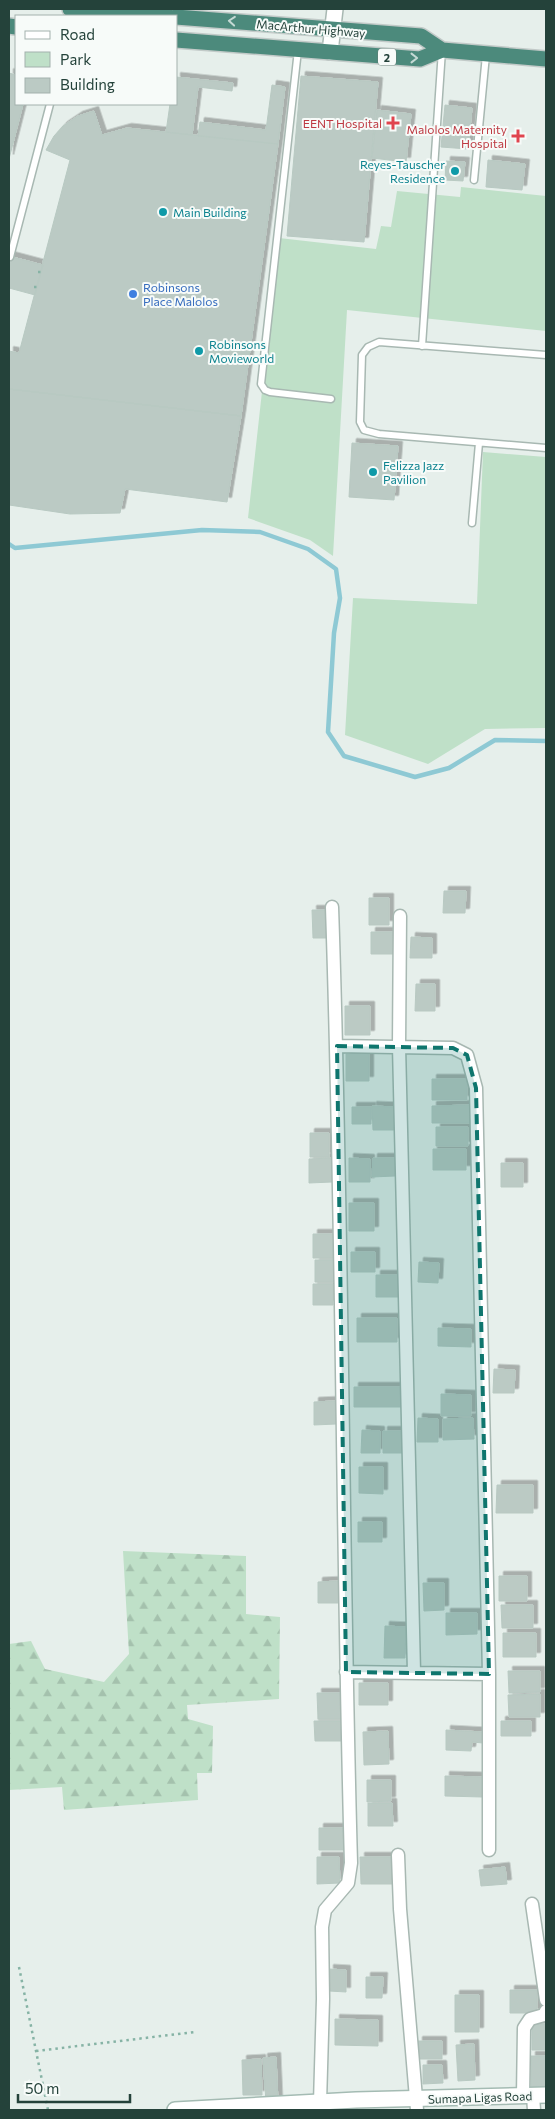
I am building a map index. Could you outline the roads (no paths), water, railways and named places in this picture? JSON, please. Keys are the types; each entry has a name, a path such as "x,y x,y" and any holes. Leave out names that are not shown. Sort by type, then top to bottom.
{"highway":[{"path":"70,9 155,15"},
{"name":"MacArthur Highway","path":"178,17 421,36 442,50"},
{"name":"MacArthur Highway","path":"178,40 420,59 442,50 546,59"}],"main road":[{"path":"330,52 335,9"},
{"name":"Sumapa Ligas Road","path":"175,2110 252,2108 320,2103 416,2105 534,2099"}],"street":[{"path":"320,2103 323,1999 322,1927 325,1910 348,1883 351,1863 346,1672 337,1046 332,907"},
{"path":"400,916 399,1046 414,1672"},
{"path":"337,1046 453,1048 467,1056 476,1088 489,1674 489,1850"},
{"path":"346,1672 489,1674"},
{"path":"398,1855 400,1909 416,2105"},
{"path":"532,1904 546,2000"},
{"path":"534,2099 524,2028 530,2019 544,2015 546,2010"}],"lane":[{"path":"298,50 261,384 265,390 270,392 331,399"},
{"path":"422,346 442,50"},
{"path":"474,180 486,54"},
{"path":"10,256 50,105"},
{"path":"546,355 379,342 368,347 362,355 360,422 364,430 379,434 546,448"},
{"path":"472,523 479,443"}],"waterway":[{"path":"9,544 15,548 202,530 260,532 308,549 336,569 340,598 334,633 328,732 344,756 415,777 449,768 495,740 546,741"}],"place":[{"name":"EENT Hospital","path":"393,123"},
{"name":"Malolos Maternity Hospital","path":"518,136"},
{"name":"Reyes-Tauscher Residence","path":"455,171"},
{"name":"Main Building","path":"163,212"},
{"name":"Robinsons Place Malolos","path":"133,294"},
{"name":"Robinsons Movieworld","path":"199,351"},
{"name":"Felizza Jazz Pavilion","path":"373,472"}]}
